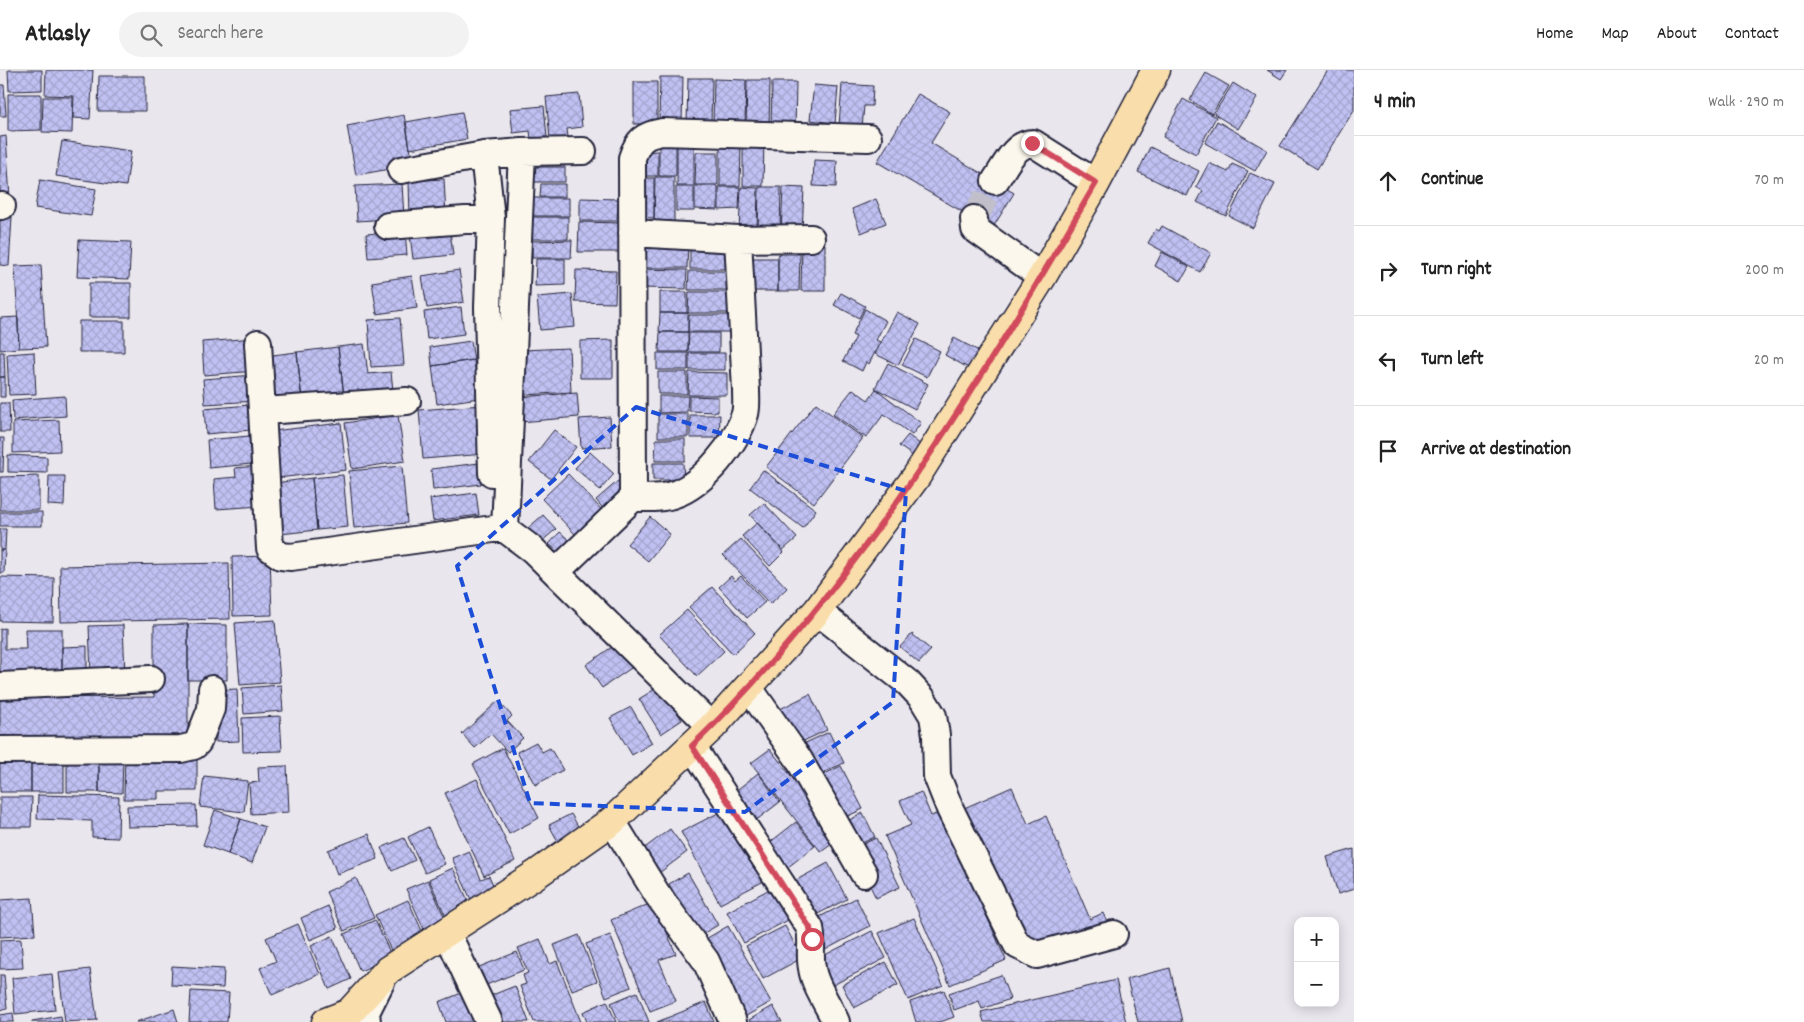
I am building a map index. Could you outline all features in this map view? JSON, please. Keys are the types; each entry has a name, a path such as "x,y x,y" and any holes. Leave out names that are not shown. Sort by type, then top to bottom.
{"main road":[{"path":"326,1022 348,1013 388,970 447,933 612,821 712,727 816,612 916,477 1042,276 1096,183 1156,70"}],"street":[{"path":"633,498 632,158 637,144 647,135 662,132 868,138"},
{"path":"995,181 1017,148 1024,143 1032,143 1096,183"},
{"path":"401,170 484,156 522,152 583,151"},
{"path":"499,529 522,152"},
{"path":"484,156 491,218 488,307 499,529"},
{"path":"388,226 491,218"},
{"path":"974,219 975,229 1042,276"},
{"path":"632,232 738,239 812,238"},
{"path":"556,572 633,498 676,494 693,484 707,473 737,435 746,412 738,239"},
{"path":"258,343 264,411 270,548 281,556 291,557 499,529 534,550 712,727"},
{"path":"264,411 407,401"},
{"path":"816,612 908,683 922,698 933,716 936,735 937,776 950,810 1017,945 1036,955 1114,934"},
{"path":"0,686 152,680"},
{"path":"748,688 798,758 864,874"},
{"path":"0,750 181,749 194,746 198,742 211,709 212,689"},
{"path":"692,746 810,928 812,939 811,966 814,978 836,1022"},
{"path":"612,821 657,894 706,960 733,1022"},
{"path":"447,933 489,1022"},
{"path":"367,1022 366,1012 388,970"}],"highlighted area":[{"path":"636,407 906,491 893,702 745,812 530,803 457,566"}],"building":[{"path":"8,70 42,70 42,90 9,91"},
{"path":"46,70 93,70 90,119 73,118 74,96 45,95"},
{"path":"1267,70 1287,70 1281,79"},
{"path":"1328,70 1354,70 1354,110 1317,169 1280,146"},
{"path":"1206,73 1229,86 1212,114 1190,100"},
{"path":"99,76 145,76 145,111 98,111"},
{"path":"660,77 683,77 682,124 659,124"},
{"path":"688,78 712,78 711,123 687,123"},
{"path":"714,79 746,80 745,127 713,126"},
{"path":"747,80 770,80 769,128 746,128"},
{"path":"634,82 657,82 657,124 634,124"},
{"path":"772,82 796,82 795,130 771,129"},
{"path":"1233,83 1257,98 1238,129 1214,114"},
{"path":"842,84 873,86 872,106 864,106 862,128 839,126"},
{"path":"0,85 4,85 6,116 0,116"},
{"path":"814,85 838,87 835,123 810,120"},
{"path":"8,94 41,94 41,130 8,131"},
{"path":"579,94 582,127 567,129 568,137 550,139 546,97"},
{"path":"918,94 950,112 931,143 1014,193 992,229 877,162"},
{"path":"43,97 73,97 72,133 42,132"},
{"path":"1183,99 1216,117 1196,154 1163,137"},
{"path":"544,106 547,137 531,138 530,131 513,133 510,109"},
{"path":"462,112 467,139 410,149 406,122"},
{"path":"404,115 413,165 356,175 347,126"},
{"path":"1217,121 1267,150 1255,171 1205,143"},
{"path":"6,136 10,198 0,198 0,137"},
{"path":"659,140 676,140 676,176 659,176"},
{"path":"62,141 131,151 126,186 56,176"},
{"path":"677,141 694,141 694,186 677,186"},
{"path":"741,141 740,186 720,186 720,142"},
{"path":"743,141 764,141 763,186 743,186"},
{"path":"1150,147 1199,171 1187,196 1138,172"},
{"path":"658,151 658,176 640,176 640,152"},
{"path":"696,152 718,152 718,185 695,185"},
{"path":"814,160 837,161 836,187 813,186"},
{"path":"1209,163 1228,172 1232,164 1248,171 1226,216 1197,202 1203,191 1196,187"},
{"path":"534,167 565,167 565,182 534,182"},
{"path":"1250,173 1275,184 1253,228 1229,216"},
{"path":"655,177 674,177 674,225 654,225"},
{"path":"639,178 654,178 654,218 639,217"},
{"path":"444,179 446,217 410,218 409,181"},
{"path":"40,180 96,189 91,216 35,208"},
{"path":"402,184 404,218 357,221 355,186"},
{"path":"541,184 565,184 565,197 540,197"},
{"path":"695,186 718,186 718,210 695,209"},
{"path":"676,187 694,187 694,211 676,211"},
{"path":"719,187 740,187 739,209 719,210"},
{"path":"741,187 758,188 757,230 739,230"},
{"path":"759,187 781,187 780,233 758,232"},
{"path":"783,187 804,188 802,234 781,233"},
{"path":"530,198 569,198 569,216 530,216"},
{"path":"580,198 618,199 617,221 580,221"},
{"path":"876,199 886,223 861,233 852,209"},
{"path":"0,216 12,217 9,266 0,265"},
{"path":"532,217 568,217 568,239 532,239"},
{"path":"579,222 623,223 622,252 578,252"},
{"path":"449,223 453,255 413,259 409,227"},
{"path":"1162,226 1211,253 1200,272 1148,243 1156,229 1159,231"},
{"path":"405,231 407,255 368,258 366,234"},
{"path":"79,240 131,242 129,279 77,277"},
{"path":"572,240 571,258 532,258 532,241"},
{"path":"642,243 688,244 687,268 642,268"},
{"path":"802,244 825,244 825,291 801,291"},
{"path":"690,246 732,246 732,269 690,269"},
{"path":"1162,252 1189,267 1181,281 1155,266"},
{"path":"778,254 800,254 799,291 778,291"},
{"path":"749,258 778,258 778,291 748,291"},
{"path":"536,259 565,259 565,285 535,286"},
{"path":"41,265 46,347 19,348 15,266"},
{"path":"641,269 687,270 686,289 641,288"},
{"path":"459,270 464,302 427,308 422,276"},
{"path":"576,270 616,271 615,303 575,302"},
{"path":"689,271 732,271 732,290 688,290"},
{"path":"412,276 417,308 377,314 372,282"},
{"path":"89,283 131,283 131,317 89,317"},
{"path":"660,292 687,292 687,313 660,313"},
{"path":"689,292 730,292 730,313 688,313"},
{"path":"841,293 865,306 859,318 834,305"},
{"path":"572,294 575,327 540,330 537,297"},
{"path":"461,307 464,334 427,339 424,312"},
{"path":"865,309 886,321 876,340 880,342 869,364 866,362 862,371 843,361 856,337 852,335"},
{"path":"897,312 920,324 898,365 875,354"},
{"path":"660,313 688,313 688,332 659,332"},
{"path":"689,315 729,315 729,332 688,332"},
{"path":"18,317 19,348 0,350 0,318"},
{"path":"400,318 404,365 371,367 368,320"},
{"path":"79,321 124,321 124,352 79,352"},
{"path":"660,332 688,332 688,352 659,352"},
{"path":"689,333 719,333 719,352 688,352"},
{"path":"255,338 257,371 204,375 202,342"},
{"path":"954,338 979,351 970,369 945,355"},
{"path":"916,339 940,351 927,377 902,365"},
{"path":"613,340 613,378 580,378 580,341"},
{"path":"471,341 474,360 432,366 430,347"},
{"path":"364,344 368,374 391,372 393,390 344,396 338,347"},
{"path":"338,347 344,396 302,401 297,352"},
{"path":"569,348 571,392 525,395 522,350"},
{"path":"0,352 4,352 5,377 0,377"},
{"path":"34,352 36,394 9,395 7,354"},
{"path":"297,352 302,401 271,404 265,356"},
{"path":"657,353 688,353 688,370 657,370"},
{"path":"689,353 725,353 725,370 689,370"},
{"path":"474,360 479,398 437,404 432,366"},
{"path":"888,363 928,384 915,409 875,388"},
{"path":"658,372 687,372 687,394 658,394"},
{"path":"689,372 727,373 727,395 688,395"},
{"path":"255,375 257,401 205,404 203,379"},
{"path":"0,377 5,377 5,397 0,397"},
{"path":"853,389 868,400 876,389 921,423 912,435 884,414 866,438 833,414"},
{"path":"577,393 579,417 520,422 518,397"},
{"path":"65,396 66,416 13,420 12,400"},
{"path":"659,396 688,396 687,412 659,413"},
{"path":"689,396 718,397 718,412 689,411"},
{"path":"0,403 9,403 10,432 0,432"},
{"path":"816,403 863,438 814,503 766,467"},
{"path":"249,405 251,430 206,434 204,409"},
{"path":"482,405 485,454 423,459 419,410"},
{"path":"658,414 688,414 688,437 658,437"},
{"path":"398,415 405,461 352,469 345,423"},
{"path":"690,415 720,415 719,438 690,438"},
{"path":"610,417 612,446 581,448 579,419"},
{"path":"59,420 60,451 13,453 13,422"},
{"path":"341,423 346,470 278,478 273,431"},
{"path":"554,430 576,447 551,479 529,462"},
{"path":"908,435 921,445 913,456 899,446"},
{"path":"249,436 252,464 209,468 207,440"},
{"path":"0,438 4,438 3,472 0,472"},
{"path":"656,439 685,439 685,461 655,461"},
{"path":"590,452 614,474 600,490 575,468"},
{"path":"8,455 47,457 47,473 8,472"},
{"path":"479,463 481,484 433,490 431,469"},
{"path":"653,463 683,463 684,480 653,480"},
{"path":"258,466 261,506 216,509 214,479 236,477 235,468"},
{"path":"402,466 407,523 354,528 349,471"},
{"path":"763,470 816,510 803,528 750,488"},
{"path":"568,474 602,510 575,534 542,499"},
{"path":"343,475 348,527 317,530 312,478"},
{"path":"39,476 39,510 0,510 0,477"},
{"path":"49,476 65,476 64,506 48,505"},
{"path":"312,478 317,530 280,534 275,483"},
{"path":"618,481 628,493 606,512 596,500"},
{"path":"476,493 479,515 433,521 430,499"},
{"path":"764,503 797,538 783,550 750,515"},
{"path":"0,512 42,512 42,526 0,526"},
{"path":"543,515 556,529 541,542 528,528"},
{"path":"650,517 670,534 648,561 627,544"},
{"path":"757,523 784,552 770,566 742,536"},
{"path":"0,529 6,529 5,550 0,550"},
{"path":"560,532 569,540 558,552 549,544"},
{"path":"741,539 787,588 770,604 723,555"},
{"path":"0,550 5,550 4,573 0,573"},
{"path":"270,556 272,615 233,616 232,557"},
{"path":"229,563 230,619 61,622 60,566"},
{"path":"731,576 735,581 741,576 765,602 747,618 719,587"},
{"path":"0,577 54,578 53,622 0,621"},
{"path":"712,587 755,633 733,654 689,607"},
{"path":"687,610 724,651 697,676 659,635"},
{"path":"275,620 280,682 240,685 235,623"},
{"path":"188,624 188,739 0,741 0,698 154,697 154,625"},
{"path":"188,624 227,625 227,680 188,680"},
{"path":"123,625 125,674 91,675 89,626"},
{"path":"5,628 5,649 26,649 25,629 62,629 62,675 0,675 0,629"},
{"path":"912,634 931,650 919,663 900,647"},
{"path":"622,640 637,664 602,688 586,665"},
{"path":"87,646 87,675 62,675 62,647"},
{"path":"281,685 283,711 244,714 242,688"},
{"path":"660,686 682,720 661,734 639,699"},
{"path":"237,689 239,741 216,742 214,690"},
{"path":"810,694 827,730 795,745 778,710"},
{"path":"498,701 512,716 507,721 523,738 508,752 491,734 475,748 462,734"},
{"path":"631,707 652,743 632,755 610,718"},
{"path":"280,716 282,751 243,752 242,718"},
{"path":"829,732 844,763 812,778 797,747"},
{"path":"536,742 542,752 550,748 563,770 535,785 517,752"},
{"path":"503,748 539,818 509,834 473,764"},
{"path":"770,749 840,838 821,852 751,763"},
{"path":"125,752 158,759 197,759 197,791 158,791 158,799 124,799"},
{"path":"67,757 99,757 99,792 67,792"},
{"path":"99,757 123,757 122,793 99,792"},
{"path":"31,758 31,792 0,792 0,759"},
{"path":"31,762 64,762 64,792 31,792"},
{"path":"287,766 289,812 251,814 249,783 259,782 258,767"},
{"path":"841,766 863,809 837,821 816,778"},
{"path":"758,773 780,802 750,825 728,797"},
{"path":"204,776 248,781 244,812 200,807"},
{"path":"477,779 515,861 484,876 445,793"},
{"path":"1012,787 1028,824 1046,816 1090,919 1103,913 1110,929 1036,952 1029,936 1019,940 962,809"},
{"path":"921,792 931,816 941,812 1006,960 950,985 885,836 911,825 900,801"},
{"path":"38,795 119,797 118,838 92,837 92,821 37,819"},
{"path":"0,797 32,797 31,827 0,827"},
{"path":"196,805 197,826 128,827 127,806"},
{"path":"726,809 764,881 720,904 681,832"},
{"path":"215,810 241,819 228,854 203,845"},
{"path":"863,813 875,837 851,848 840,825"},
{"path":"571,814 583,835 561,847 549,825"},
{"path":"241,819 265,827 252,863 228,854"},
{"path":"796,822 815,846 783,871 764,847"},
{"path":"428,827 445,864 425,873 408,837"},
{"path":"670,829 687,852 655,876 638,853"},
{"path":"369,834 378,859 337,874 328,850"},
{"path":"404,838 415,860 392,871 381,848"},
{"path":"876,838 900,887 876,898 852,849"},
{"path":"1354,849 1354,889 1338,894 1327,857"},
{"path":"469,851 481,879 489,876 497,893 473,904 452,858"},
{"path":"828,863 847,899 806,920 787,885"},
{"path":"453,868 471,907 446,917 429,879"},
{"path":"688,873 718,925 699,936 669,884"},
{"path":"356,878 374,918 344,931 326,892"},
{"path":"428,880 448,925 426,934 406,889"},
{"path":"779,884 796,916 744,943 727,912"},
{"path":"32,898 35,935 0,937 0,900"},
{"path":"856,898 870,926 825,950 810,922"},
{"path":"408,900 427,942 394,957 375,915"},
{"path":"654,902 676,954 659,960 676,1001 650,1011 611,920"},
{"path":"328,906 338,928 310,940 301,918"},
{"path":"914,918 943,985 908,1000 879,933"},
{"path":"375,920 392,957 360,971 344,934"},
{"path":"298,924 320,974 272,995 260,968 276,961 266,938"},
{"path":"728,926 771,1002 746,1016 704,940"},
{"path":"785,926 802,958 763,979 746,946"},
{"path":"872,931 886,958 831,986 817,959"},
{"path":"579,935 597,981 572,990 554,945"},
{"path":"610,935 631,987 606,997 586,944"},
{"path":"332,936 351,979 329,989 311,946"},
{"path":"21,939 23,968 0,969 0,940"},
{"path":"540,939 550,964 557,961 581,1022 534,1022 520,986 526,984 523,975 528,973 518,948"},
{"path":"517,952 524,970 481,987 474,969"},
{"path":"886,962 898,985 854,1008 842,985"},
{"path":"172,966 224,969 223,988 171,985"},
{"path":"1170,968 1182,1022 1138,1022 1127,979"},
{"path":"90,969 97,1020 65,1022 59,973"},
{"path":"52,974 55,1010 15,1014 12,978"},
{"path":"0,975 4,975 7,1009 0,1010"},
{"path":"1001,975 1010,999 982,1009 979,1001 954,1010 949,993"},
{"path":"1116,980 1126,1022 984,1022 981,1012"},
{"path":"515,986 529,1022 491,1022 482,999"},
{"path":"469,990 482,1022 446,1022 439,1002"},
{"path":"944,990 954,1017 940,1022 916,1022 910,1002"},
{"path":"191,991 229,993 227,1022 189,1022"},
{"path":"637,992 649,1022 619,1022 611,1003"},
{"path":"607,1001 616,1022 587,1022 583,1012"},
{"path":"706,1002 714,1022 657,1022"},
{"path":"773,1006 782,1022 750,1022 749,1020"},
{"path":"174,1009 178,1022 136,1022"},
{"path":"13,1013 14,1022 0,1022 0,1015"},
{"path":"61,1016 62,1022 32,1022 32,1021"}],"tunnel":[{"path":"974,219 995,181"}],"route":[{"path":"812,939 810,928 692,746 712,727 816,612 916,477 1042,276 1096,183 1032,143"}]}
